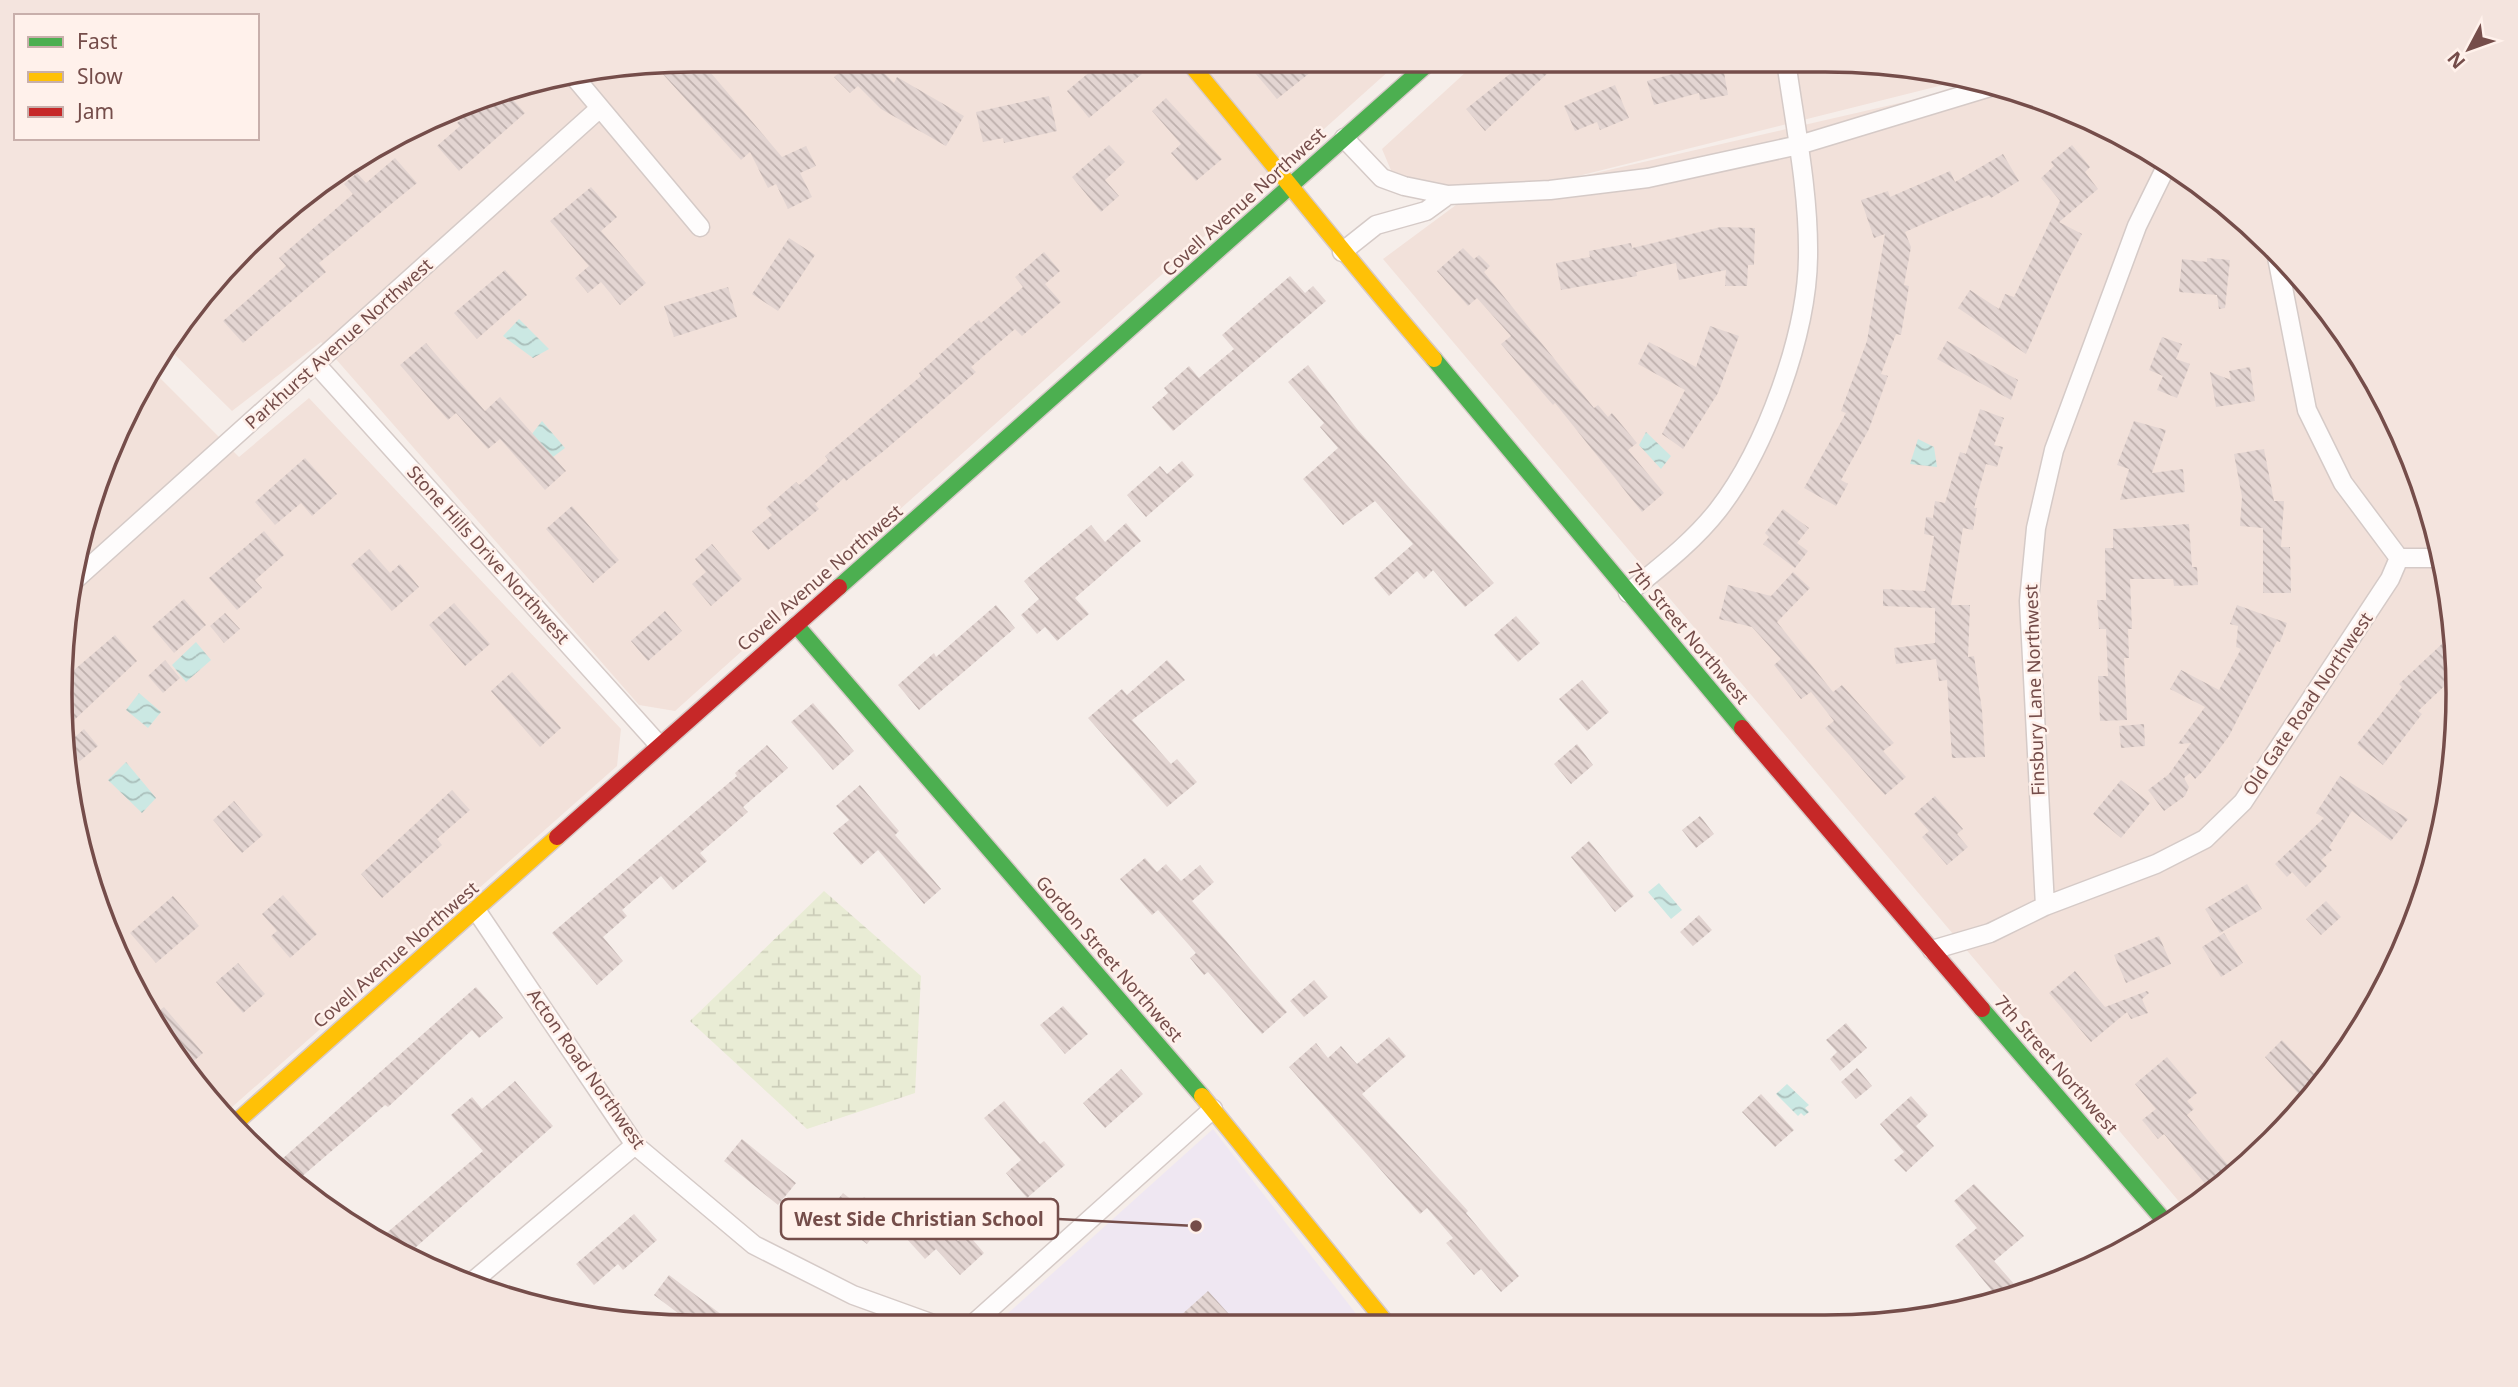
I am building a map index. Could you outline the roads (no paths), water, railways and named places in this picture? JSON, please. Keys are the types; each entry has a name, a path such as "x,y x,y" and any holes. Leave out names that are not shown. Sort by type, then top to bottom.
{"street":[{"name":"7th Street Northwest","path":"1197,72 1293,185 1342,252 1544,488 1628,593 2160,1216"},
{"name":"Covell Avenue Northwest","path":"240,1118 1418,72"},
{"path":"1628,593 1680,551 1718,510 1745,468 1775,403 1794,351 1808,257 1799,145 1788,72"},
{"path":"579,83 700,227"},
{"path":"1344,138 1382,178 1404,186 1448,195 1550,190 1648,178 1799,145 1977,91"},
{"name":"Parkhurst Avenue Northwest","path":"84,572 600,108"},
{"name":"Finsbury Lane Northwest","path":"2045,906 2029,601 2036,528 2054,450 2137,226 2163,173"},
{"path":"1342,252 1376,225 1426,211 1448,195"},
{"path":"2280,271 2307,410 2343,483 2399,558 2431,558"},
{"name":"Stone Hills Drive Northwest","path":"316,364 659,745"},
{"name":"Old Gate Road Northwest","path":"1932,950 1990,933 2045,906 2156,864 2205,839 2243,802 2390,579 2399,558"},
{"name":"Gordon Street Northwest","path":"796,625 1213,1109 1380,1315"},
{"name":"Acton Road Northwest","path":"476,910 635,1145 754,1245 853,1295 908,1315"},
{"path":"983,1315 1213,1109"},
{"path":"479,1276 635,1145"}],"water":[{"path":"519,319 549,349 533,358 503,336"},
{"path":"542,421 565,448 549,460 528,439"},
{"path":"1646,432 1671,456 1661,469 1639,445"},
{"path":"1918,439 1934,447 1937,467 1910,464"},
{"path":"196,642 211,660 186,682 172,665"},
{"path":"139,693 161,712 148,728 126,710"},
{"path":"126,762 156,798 142,813 108,780"},
{"path":"1659,883 1682,910 1671,919 1648,892"},
{"path":"1787,1084 1809,1105 1805,1108 1809,1112 1804,1116 1801,1113 1798,1116 1776,1094"}],"place":[{"name":"West Side Christian School","path":"1196,1226"}]}
